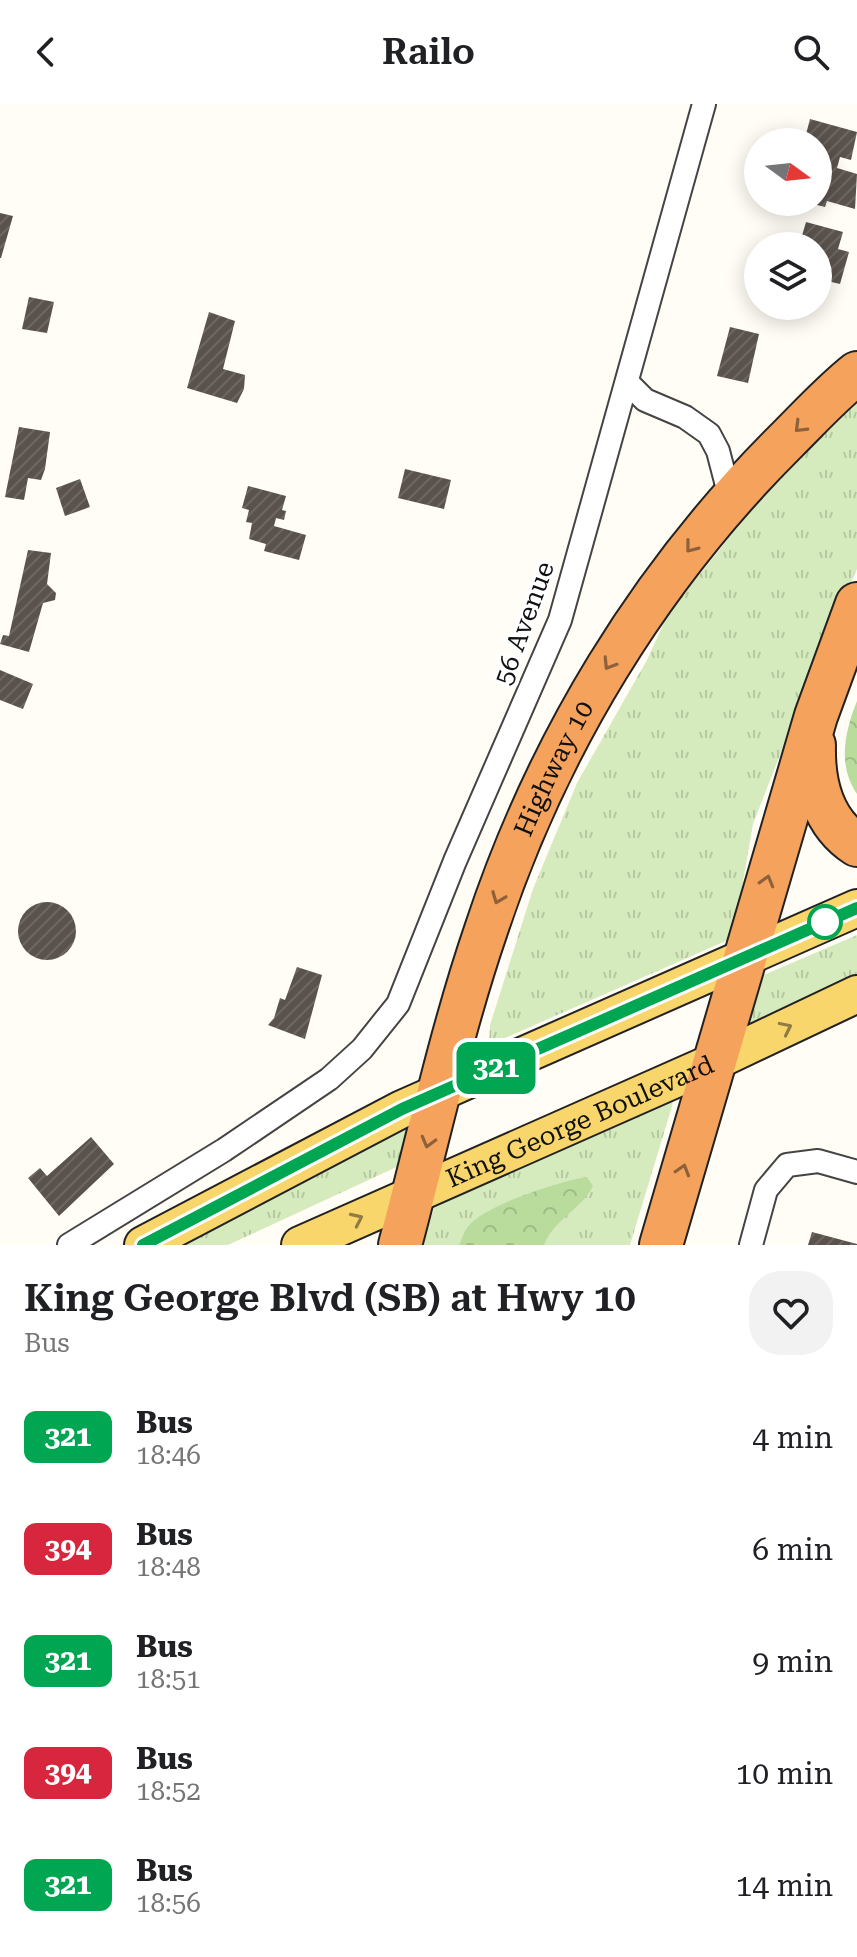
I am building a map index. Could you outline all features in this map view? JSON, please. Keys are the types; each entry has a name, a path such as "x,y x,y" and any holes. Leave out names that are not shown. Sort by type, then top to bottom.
{"highway":[{"name":"Highway 10","path":"400,1245 486,930 536,800 596,685 651,598 730,497 857,373"},
{"path":"661,1245 816,716 857,604"},
{"path":"816,716 813,768 822,805 847,839 857,845"}],"main road":[{"path":"143,1245 201,1211 441,1092 857,908"},
{"name":"King George Boulevard","path":"300,1245 716,1061 857,994"}],"street":[{"name":"56 Avenue","path":"69,1245 329,1079 362,1049 398,1004 455,861 560,620 629,384 704,104"},
{"path":"629,384 645,400 685,417 709,434 718,451 730,497"},
{"path":"751,1245 766,1190 787,1165 818,1161 857,1172"}],"green space":[{"path":"857,403 857,569 828,632 753,824 741,893 728,940 489,1045 490,1025 533,889 577,783 647,660 668,614 768,489"},
{"path":"857,701 857,794 847,771 845,748"},
{"path":"857,935 857,975 746,1027 757,978"},
{"path":"669,1100 673,1103 630,1245 422,1245 435,1205"},
{"path":"416,1120 403,1164 228,1245 168,1245"},
{"path":"587,1177 593,1186 588,1194 554,1228 544,1245 459,1245 467,1228 488,1211 541,1189"}],"building":[{"path":"810,119 857,132 851,160 840,157 837,168 857,174 855,209 832,202 832,128 808,128"},
{"path":"0,213 13,216 1,258 0,258"},
{"path":"806,222 843,232 838,249 849,252 840,284 832,282 832,232 803,232"},
{"path":"29,297 54,302 47,333 22,329"},
{"path":"209,312 235,321 223,369 245,375 244,389 237,403 187,388"},
{"path":"730,327 759,334 748,383 717,376"},
{"path":"19,427 50,432 41,480 28,478 24,500 5,497"},
{"path":"405,469 451,480 444,509 398,498"},
{"path":"80,479 90,507 65,516 56,488"},
{"path":"248,486 286,496 282,510 286,511 284,520 276,518 274,526 306,535 299,560 264,551 266,544 249,539 252,523 246,522 249,510 242,508"},
{"path":"28,550 51,553 47,584 56,593 55,600 43,603 29,652 0,644 3,635 9,636"},
{"path":"0,670 33,684 23,709 0,700"},
{"path":"47,902 68,910 76,931 68,952 47,960 26,952 18,931 26,910"},
{"path":"297,967 322,975 305,1039 268,1025 274,1018 280,998 285,1000"},
{"path":"91,1137 114,1164 59,1216 28,1178 40,1168 47,1176"},
{"path":"812,1232 857,1244 857,1245 808,1245"}],"bus line":[{"name":"321","path":"143,1245 201,1211 402,1109 857,908"}]}
